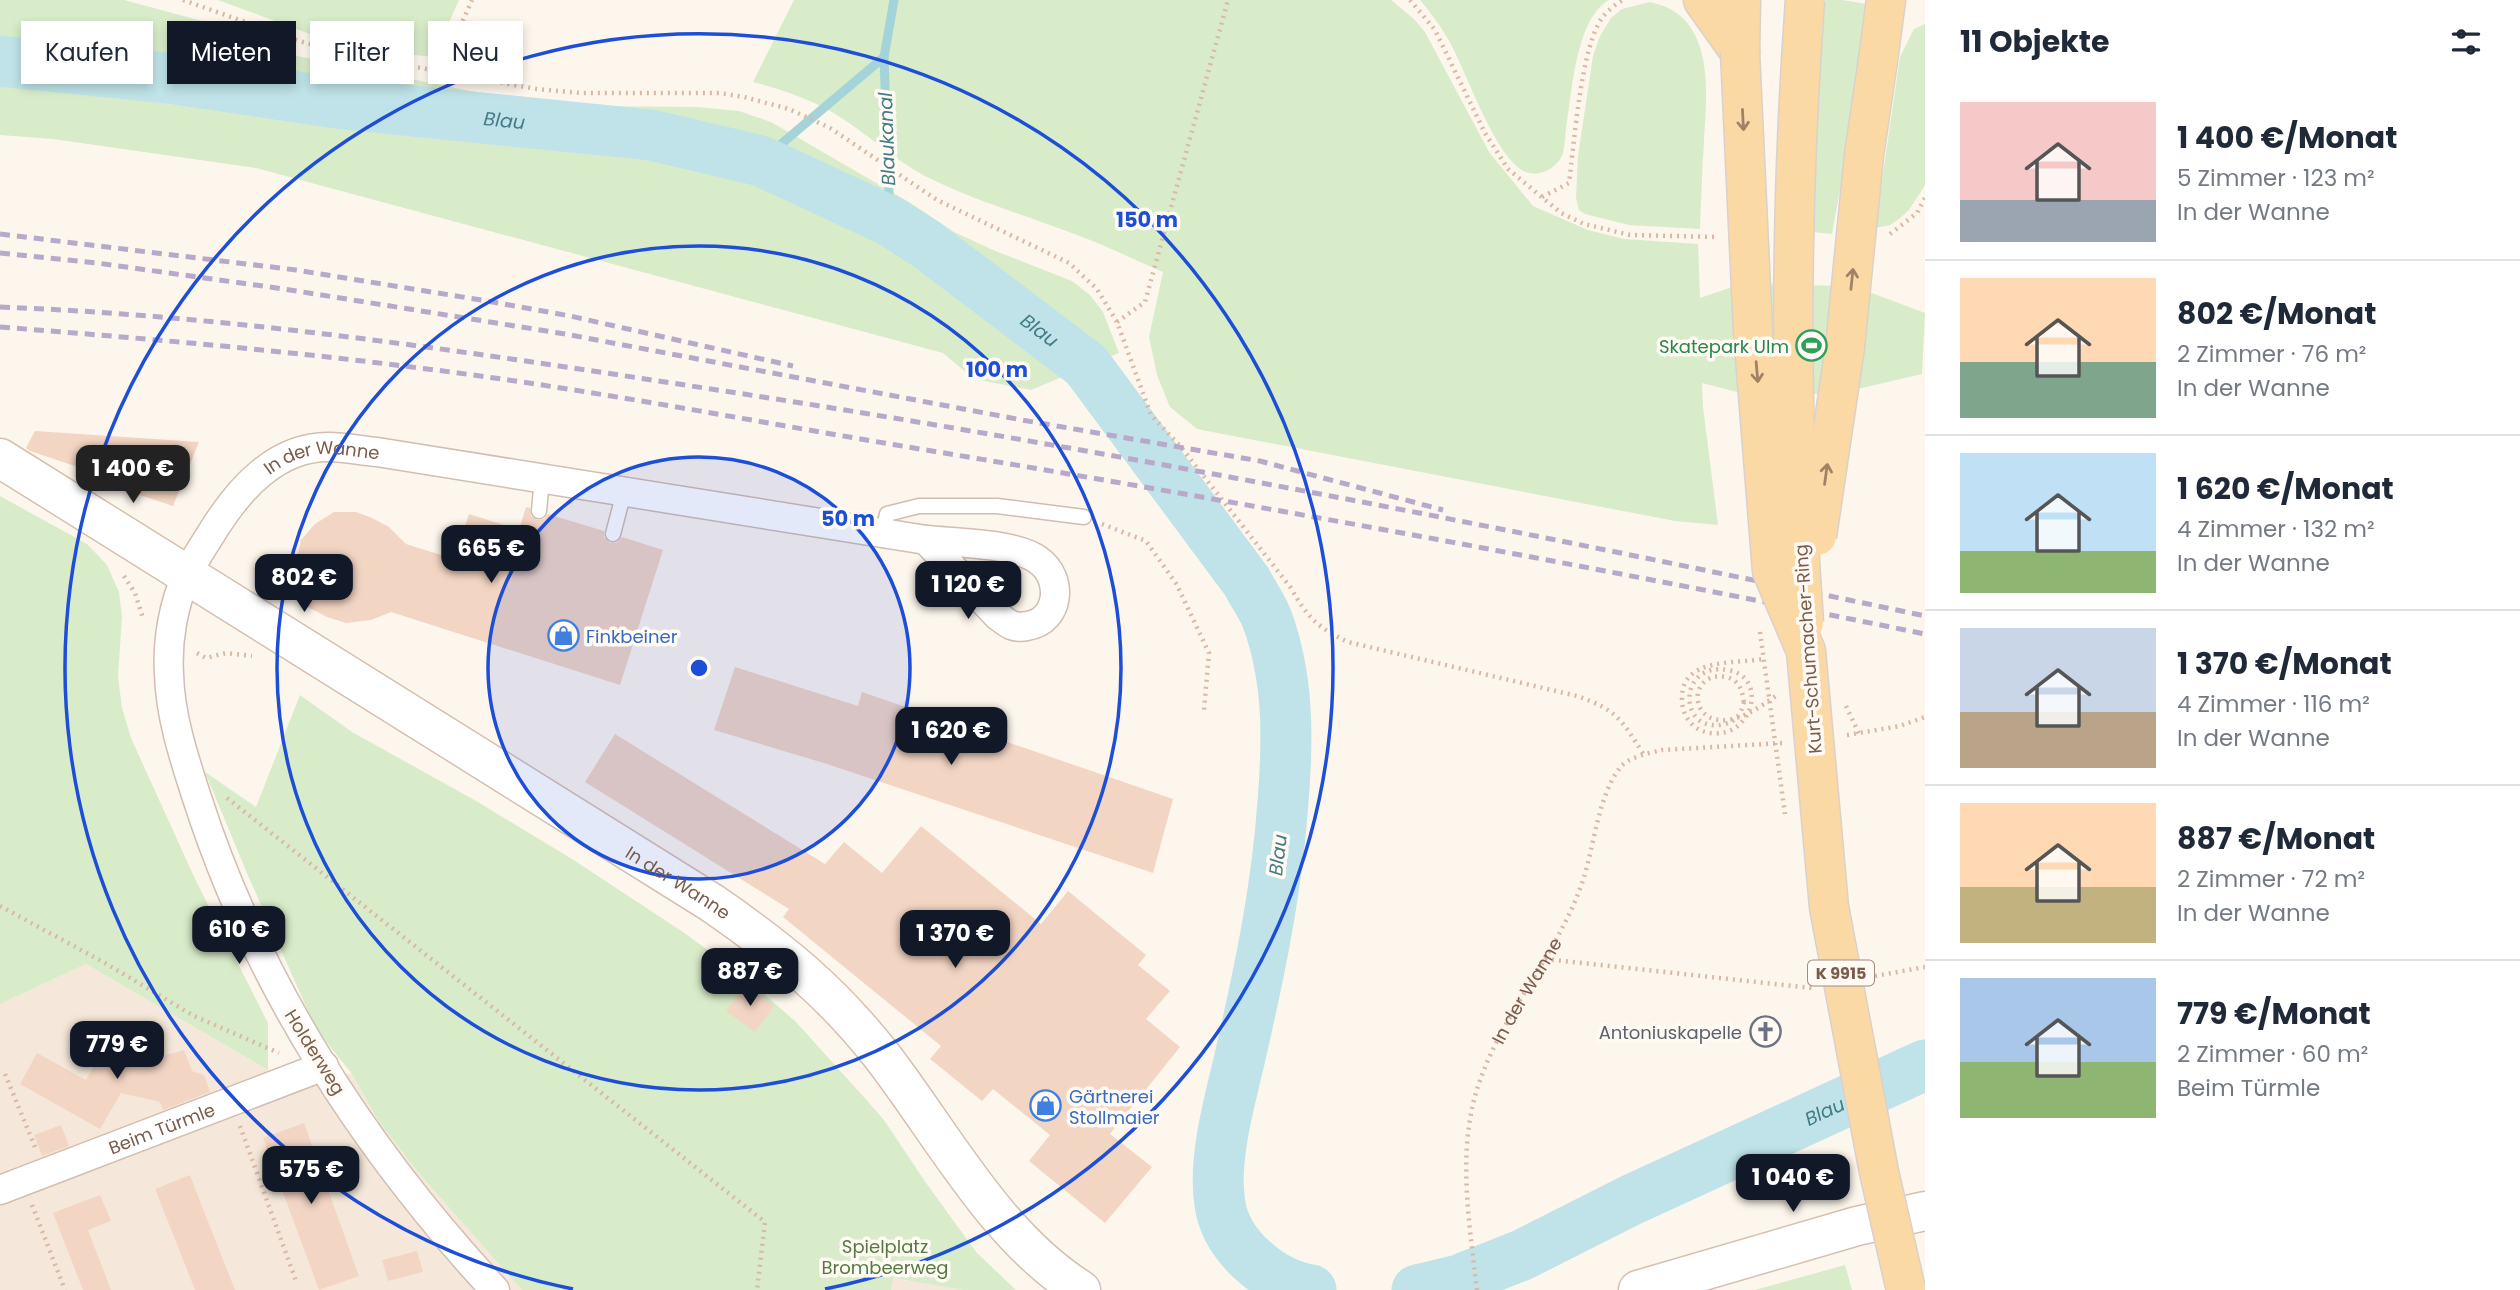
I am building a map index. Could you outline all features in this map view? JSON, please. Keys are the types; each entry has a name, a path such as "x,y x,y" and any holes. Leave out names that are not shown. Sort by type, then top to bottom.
{"main road":[{"path":"1703,0 1740,52"},
{"path":"1741,0 1740,52 1753,332 1772,571 1806,645"},
{"name":"Kurt-Schumacher-Ring","path":"1805,0 1799,79 1792,326 1806,645 1829,906 1877,1159 1906,1290"},
{"path":"1806,645 1813,561 1845,347 1864,155 1886,0"}],"street":[{"name":"In der Wanne","path":"187,575 234,500 256,476 282,457 306,449 329,447 377,452 926,540"},
{"name":"In der Wanne","path":"0,458 700,896 766,941 843,1009 888,1065 995,1211 1028,1249 1081,1290"},
{"name":"Holderweg","path":"187,575 170,637 169,674 177,732 191,781 224,873 287,1007 367,1133 427,1213 495,1290"},
{"name":"Beim Türmle","path":"23,1182 324,1066"},
{"path":"1638,1290 1857,1226 1925,1211"}],"lane":[{"path":"539,511 542,478"},
{"path":"612,534 624,492"},
{"path":"883,533 887,514 919,506 997,506 1084,517"}],"path":[{"path":"183,0 299,41 365,58 428,70"},
{"path":"463,21 472,0"},
{"path":"1118,322 1145,302 1228,0"},
{"path":"1410,0 1435,30 1485,133 1508,169 1542,197 1569,183 1581,94 1593,35 1601,19 1622,0"},
{"path":"508,84 581,93 719,93 789,109 830,128 937,200 1069,262 1097,289 1118,322 1151,415 1181,447 1291,589 1305,614 1324,631 1348,642 1577,696 1602,705 1617,715 1644,755 1662,750 1797,743"},
{"path":"1084,517 1146,541 1177,584 1209,653 1204,710"},
{"path":"206,659 226,653 255,656"},
{"path":"1726,720 1712,719 1703,713 1697,702 1697,692 1704,682 1713,677 1726,677 1736,681 1742,690 1744,702 1740,715 1731,723 1719,726 1706,725 1694,716 1689,703 1690,688 1699,676 1712,670 1729,670 1741,676 1749,685 1752,698 1746,719 1739,727 1715,733 1702,731 1685,716 1682,690 1687,678 1706,666 1763,659"},
{"path":"1835,738 1900,726 1925,717"},
{"name":"In der Wanne","path":"1477,1290 1467,1167 1473,1105 1499,1037 1545,959 1576,899 1612,782 1620,766 1644,755"},
{"path":"191,781 231,800 765,1222 757,1290"},
{"path":"0,906 105,963 194,1016 268,1050 324,1066"},
{"path":"1545,959 1802,989"},
{"path":"5,1074 23,1182 65,1290"},
{"path":"232,1102 296,1281"}],"shaded area":[{"path":"86,964 268,1070 352,1074 379,1122 423,1178 522,1290 0,1290 0,1004"},
{"path":"892,1278 963,1290 891,1290"}],"green space":[{"path":"0,0 124,0 202,21 167,21 167,84 296,84 296,56 310,59 310,84 414,84 414,80 515,100 587,106 697,107 739,111 771,122 909,202 954,232 1072,281 1090,295 1103,312 1119,353 1031,390 974,379 943,353 256,168 53,139 0,135"},
{"path":"218,0 459,0 449,21 428,21 428,56 414,55 414,21 310,21 310,34 296,29 296,21 275,21"},
{"path":"794,0 1391,0 1425,32 1489,152 1533,206 1588,230 1624,239 1698,244 1700,298 1741,284 1853,286 1925,313 1922,374 1836,394 1741,393 1702,383 1718,525 1675,521 1197,429 1170,407 1157,375 1149,337 1163,272 1085,238 984,202 925,176 827,109 753,82"},
{"path":"1420,0 1609,0 1589,23 1582,40 1573,78 1563,153 1551,168 1542,173 1526,172 1514,164 1503,150 1492,133 1448,39"},
{"path":"1813,0 1842,0 1873,5 1832,234 1803,231"},
{"path":"1650,2 1671,10 1687,22 1697,39 1703,58 1706,101 1700,229 1629,225 1585,214 1579,210 1576,198 1578,156 1593,56 1600,36 1611,18 1622,9"},
{"path":"1925,24 1925,185 1909,210 1899,219 1890,225 1875,228 1900,57 1914,29"},
{"path":"0,496 87,544 107,565 119,592 122,617 118,677 122,708 131,738 196,881 268,1023 268,1070 86,964 0,1004"},
{"name":"Spielplatz Brombeerweg","path":"300,695 352,732 478,802 572,859 683,932 747,979 796,1022 884,1120 977,1253 1016,1290 963,1290 893,1278 891,1290 522,1290 423,1178 379,1122 352,1074 316,1029 205,772 256,807"},
{"path":"1845,1265 1852,1290 1755,1290"}],"building":[{"path":"35,431 199,442 173,506 137,494 138,487 30,451 26,448"},
{"path":"526,507 530,508 531,516 537,520 544,519 548,514 604,531 604,537 610,543 616,543 622,537 663,550 620,685 391,612 371,620 346,623 308,607 298,584 296,562 301,540 315,524 334,512 356,512 372,518 389,527 406,544 454,559 469,514 519,530"},
{"path":"735,667 858,706 862,692 1173,799 1153,873 827,764 714,730"},
{"path":"615,734 825,864 844,842 882,873 921,826 1041,924 1068,891 1146,955 1138,965 1170,991 1146,1019 1180,1047 1110,1134 1152,1167 1105,1223 1029,1161 1050,1135 993,1089 982,1101 930,1059 941,1046 783,917 789,909 585,782"},
{"path":"745,985 774,1006 755,1032 726,1011"},
{"path":"132,1038 163,1056 184,1050 192,1071 204,1075 210,1092 163,1110 160,1102 121,1093 100,1129 20,1084 37,1053 86,1080 109,1040 126,1049"},
{"path":"304,1123 359,1276 319,1290 263,1138"},
{"path":"61,1125 69,1146 42,1156 34,1135"},
{"path":"190,1175 235,1290 195,1290 155,1189"},
{"path":"100,1195 111,1221 88,1230 111,1290 83,1290 53,1213"},
{"path":"417,1251 423,1272 388,1281 382,1260"}],"waterway":[{"name":"Blaukanal","path":"761,161 884,57 894,0"},
{"name":"Blaukanal","path":"884,57 890,221"},
{"name":"Blau","path":"0,61 176,79 344,104 651,135 761,161 890,221 926,244 1086,365 1247,582 1265,614 1274,641 1283,687 1286,733 1280,834 1262,956 1224,1126 1218,1186 1224,1219 1241,1248 1252,1260 1280,1280 1311,1290"},
{"name":"Blau","path":"1417,1290 1459,1280 1522,1255 1631,1200 1925,1065"}],"railway":[{"path":"0,234 296,270 487,301 570,316 793,366"},
{"path":"0,253 97,263 284,289 565,334 1022,420 1260,461 1443,510"},
{"path":"0,307 267,327 534,362 863,413 1320,494 1925,616"},
{"path":"0,327 315,356 483,376 612,396 1305,515 1925,634"}],"place":[{"name":"Skatepark Ulm","path":"1812,346"},
{"name":"Finkbeiner","path":"563,636"},
{"name":"Antoniuskapelle","path":"1765,1032"},
{"name":"Gärtnerei Stollmaier","path":"1046,1106"}]}
